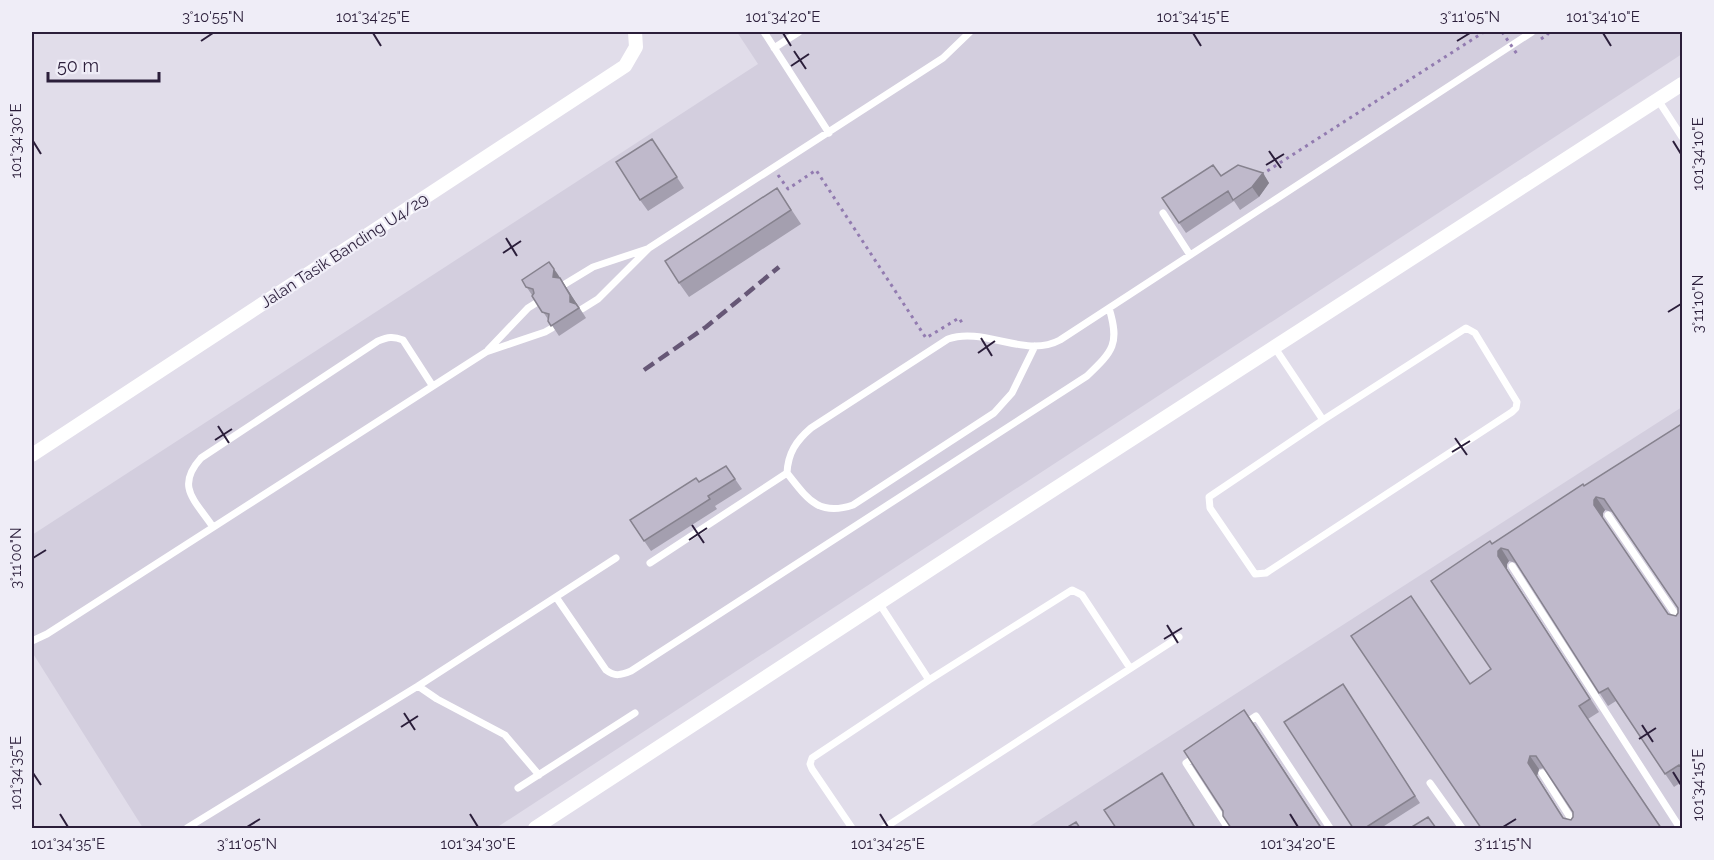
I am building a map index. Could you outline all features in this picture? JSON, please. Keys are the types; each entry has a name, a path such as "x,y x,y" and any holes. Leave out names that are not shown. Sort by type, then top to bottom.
{"street":[{"name":"Jalan Tasik Banding U4/29","path":"32,455 625,66 636,47 635,32"},
{"path":"535,828 1683,84"}],"lane":[{"path":"764,32 829,133"},
{"path":"774,48 799,32"},
{"path":"582,309 598,299 649,248 943,58 970,32"},
{"path":"650,563 787,473 790,452 811,428 948,339 963,336 1035,346 1050,345 1060,340 1532,32"},
{"path":"1658,100 1683,137"},
{"path":"1163,213 1190,255"},
{"path":"565,284 593,267 649,248"},
{"path":"486,352 528,308 536,303"},
{"path":"556,597 606,670 613,675 620,676 631,671 1087,376 1103,360 1112,345 1115,330 1109,308"},
{"path":"32,640 47,634 486,352 545,333 552,328"},
{"path":"1466,328 1475,333 1517,402 1512,412 1266,573 1255,574 1210,508 1209,497 1323,420 1466,328"},
{"path":"213,527 187,484 189,475 197,462 378,341 388,337 403,340 432,385"},
{"path":"787,473 815,504 826,509 839,510 853,505 994,412 1012,393 1035,346"},
{"path":"1275,348 1323,420"},
{"path":"1608,515 1683,624"},
{"path":"187,828 418,686 616,558"},
{"path":"1512,566 1680,828"},
{"path":"852,828 812,769 810,764 812,758 1072,590 1082,595 1130,668"},
{"path":"879,603 929,681"},
{"path":"884,828 1179,637"},
{"path":"418,686 437,699 505,735 539,775"},
{"path":"518,788 635,713"},
{"path":"1239,728 1256,716 1330,828"},
{"path":"1204,752 1186,764 1228,828"},
{"path":"1542,773 1577,828"},
{"path":"1430,783 1462,828"}],"path":[{"path":"1256,178 1484,32"},
{"path":"1502,32 1517,54"},
{"path":"774,168 788,189 816,171 927,338 959,318"}],"shaded area":[{"path":"737,32 1682,32 1682,54 496,828 143,828 32,652 32,535 758,64"},
{"path":"1682,407 1682,828 1027,828"}],"building":[{"path":"652,139 677,177 640,200 616,162"},
{"path":"1213,165 1221,176 1238,165 1263,173 1252,187 1233,200 1228,191 1179,223 1162,198"},
{"path":"777,188 791,210 679,283 665,261"},
{"path":"549,262 554,269 553,277 560,278 570,295 570,302 579,308 551,326 548,321 549,314 542,312 532,296 533,289 526,287 522,280"},
{"path":"1683,423 1683,769 1679,765 1665,774 1608,688 1599,693 1508,550 1501,548 1498,556 1590,699 1579,706 1661,828 1481,828 1351,636 1411,596 1470,684 1491,669 1431,581 1490,541 1492,544 1583,484 1584,486","holes":["1596,497 1604,499 1678,608 1676,616 1668,614 1594,505","1530,756 1536,756 1573,812 1571,820 1563,818 1528,763"]},
{"path":"726,466 735,479 708,496 710,499 644,541 630,520 696,478 699,482"},
{"path":"1343,684 1415,796 1365,828 1353,828 1284,722"},
{"path":"1244,710 1321,828 1231,828 1223,816 1223,811 1184,751"},
{"path":"1162,773 1195,828 1116,828 1104,810"},
{"path":"1428,817 1436,828 1410,828"},
{"path":"1076,822 1080,828 1066,828"}],"railway":[{"path":"644,370 706,327 779,267"}]}
